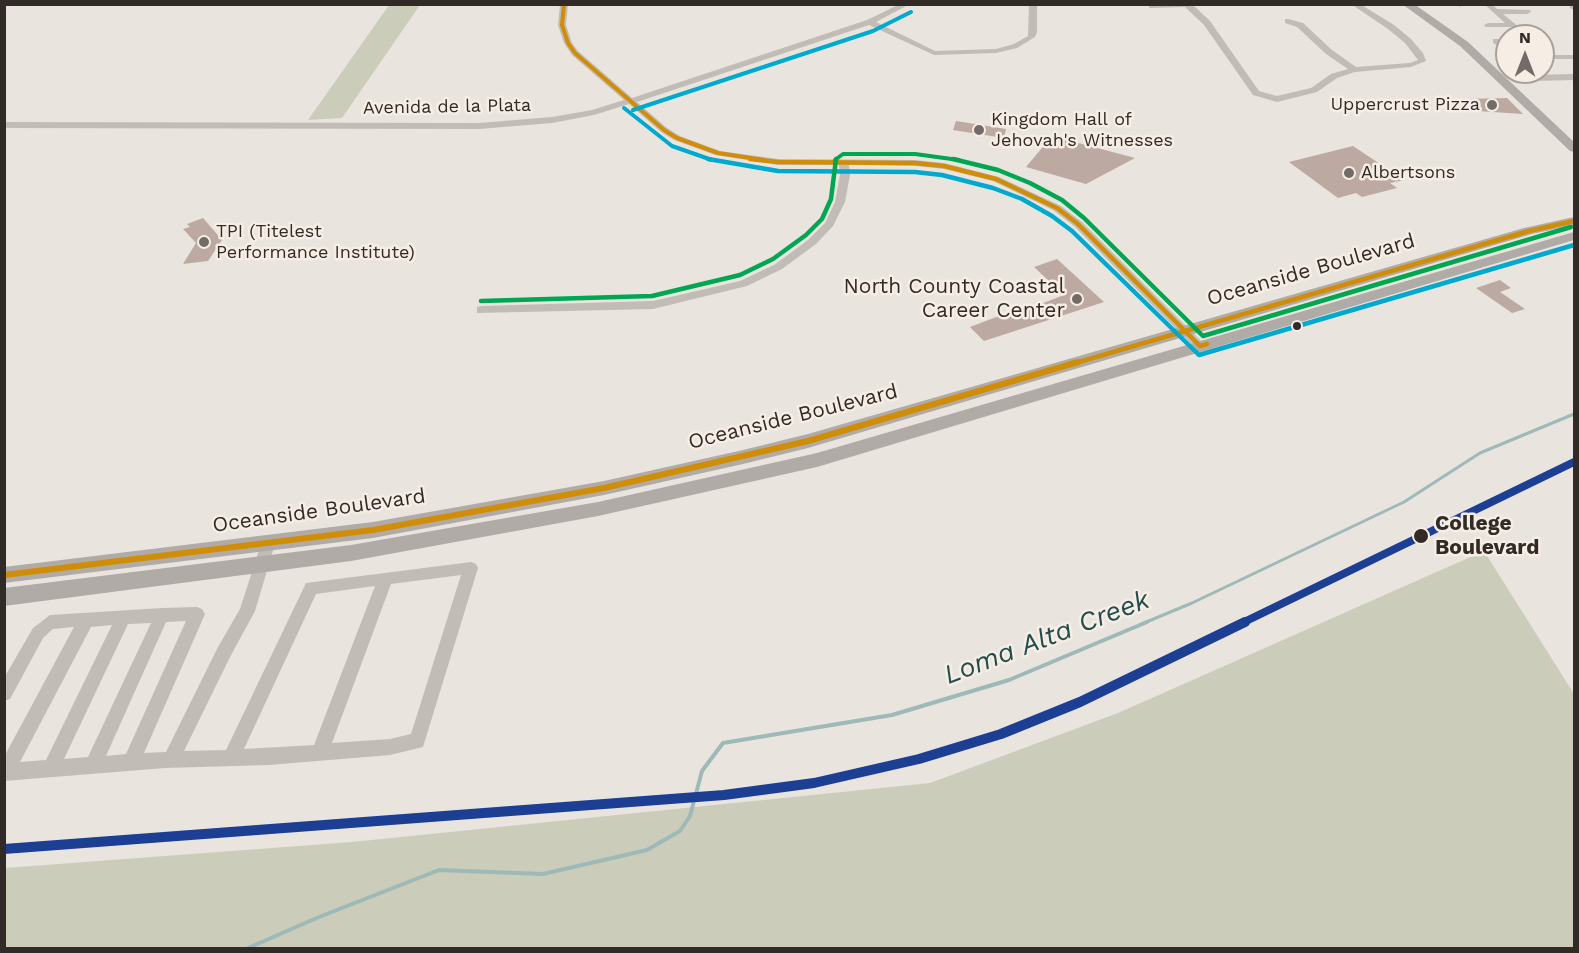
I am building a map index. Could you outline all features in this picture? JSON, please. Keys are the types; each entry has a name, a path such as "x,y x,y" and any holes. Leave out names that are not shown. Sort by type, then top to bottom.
{"main road":[{"path":"1407,4 1433,21 1495,69"},
{"path":"1416,4 1495,58"},
{"path":"1528,84 1575,148"},
{"path":"1529,84 1575,133"},
{"name":"Oceanside Boulevard","path":"4,575 373,530 604,488 743,457 808,441 1500,240 1575,221"},
{"name":"Oceanside Boulevard","path":"4,597 261,566 463,534 598,509 739,478 817,460 1575,236"},
{"path":"1436,277 1433,268 1491,250 1500,240"},
{"path":"1347,304 1368,288 1418,271 1422,266 1420,263"}],"street":[{"path":"564,4 562,25 568,43 585,63 677,138 718,153 778,162 915,163 944,166 996,178 1057,208 1078,224 1200,346"},
{"name":"Avenida de la Plata","path":"4,125 479,126 563,118 630,101 870,22 907,4"},
{"path":"870,22 934,53 996,51 1017,46 1031,37 1033,4"},
{"path":"1152,6 1194,4"},
{"path":"1188,5 1207,23 1253,88 1261,96 1282,99 1314,90 1334,76 1353,70 1411,65 1422,61 1420,55 1391,27 1354,4"},
{"path":"1487,4 1512,24"},
{"path":"1496,11 1527,12"},
{"path":"1288,21 1314,36 1329,52 1353,70"},
{"path":"1488,25 1495,25"},
{"path":"1555,57 1575,57"},
{"path":"1555,80 1575,78"},
{"path":"481,310 653,305 743,284 777,267 812,242 829,224 840,202 845,176 844,163"},
{"path":"171,760 224,652 247,611 268,544"},
{"path":"5,772 131,762 231,758 390,747 417,741 471,568 311,588 231,758"},
{"path":"320,752 385,580"},
{"path":"4,694 45,626 59,620 197,614 131,762"},
{"path":"93,765 162,615"},
{"path":"51,768 124,617"},
{"path":"5,772 87,619"}],"green space":[{"path":"389,5 420,5 342,118 308,120"},
{"path":"1484,551 1574,694 1574,948 5,948 5,868 352,842 930,783 1118,713"}],"building":[{"name":"Uppercrust Pizza","path":"1507,98 1523,114 1477,111 1465,99"},
{"name":"Kingdom Hall of Jehovah's Witnesses","path":"956,121 1006,129 1004,138 953,130"},
{"path":"1052,136 1135,158 1086,184 1026,167"},
{"name":"Albertsons","path":"1353,146 1404,180 1390,183 1397,188 1362,197 1356,193 1338,198 1289,162"},
{"name":"TPI (Titelest Performance Institute)","path":"203,218 222,240 208,261 183,264 196,243 183,229 190,227 187,224"},
{"name":"North County Coastal Career Center","path":"1057,259 1104,302 984,341 970,327 999,316 1002,319 1064,295 1034,267"},
{"path":"1500,280 1511,288 1500,292 1525,309 1512,313 1476,288"}],"waterway":[{"name":"Loma Alta Creek","path":"1144,623 1192,603 1404,502 1480,453 1574,414"},
{"name":"Loma Alta Creek","path":"248,948 319,917 439,870 543,874 647,850 680,831 690,816 702,771 723,743 892,715 1009,680 1147,622"}],"transit line":[{"path":"564,4 562,25 568,43 575,53 664,130 677,138 718,153 750,159 778,162 915,163 944,166 996,179 1057,208 1078,224 1200,346 1207,344"},
{"path":"633,110 873,31 911,12"},
{"path":"624,108 672,146 716,162 778,171 915,172 942,175 993,188 1022,199 1052,216 1072,231 1199,355 1574,245"},
{"path":"481,301 652,296 740,275 773,259 806,235 822,219 831,199 836,175 835,160 843,154 915,154 945,157 998,170 1030,183 1062,200 1084,218 1203,336 1571,227"},
{"path":"4,575 373,530 604,488 743,457 808,441 1529,231 1574,221"},
{"path":"4,849 724,795 814,783 919,759 1001,734 1080,702 1574,462"}],"place":[{"name":"Uppercrust Pizza","path":"1492,105"},
{"name":"Kingdom Hall of Jehovah's Witnesses","path":"979,130"},
{"name":"Albertsons","path":"1349,173"},
{"name":"TPI (Titelest Performance Institute)","path":"204,242"},
{"name":"North County Coastal Career Center","path":"1077,299"},
{"name":"College Boulevard","path":"1421,536"}]}
